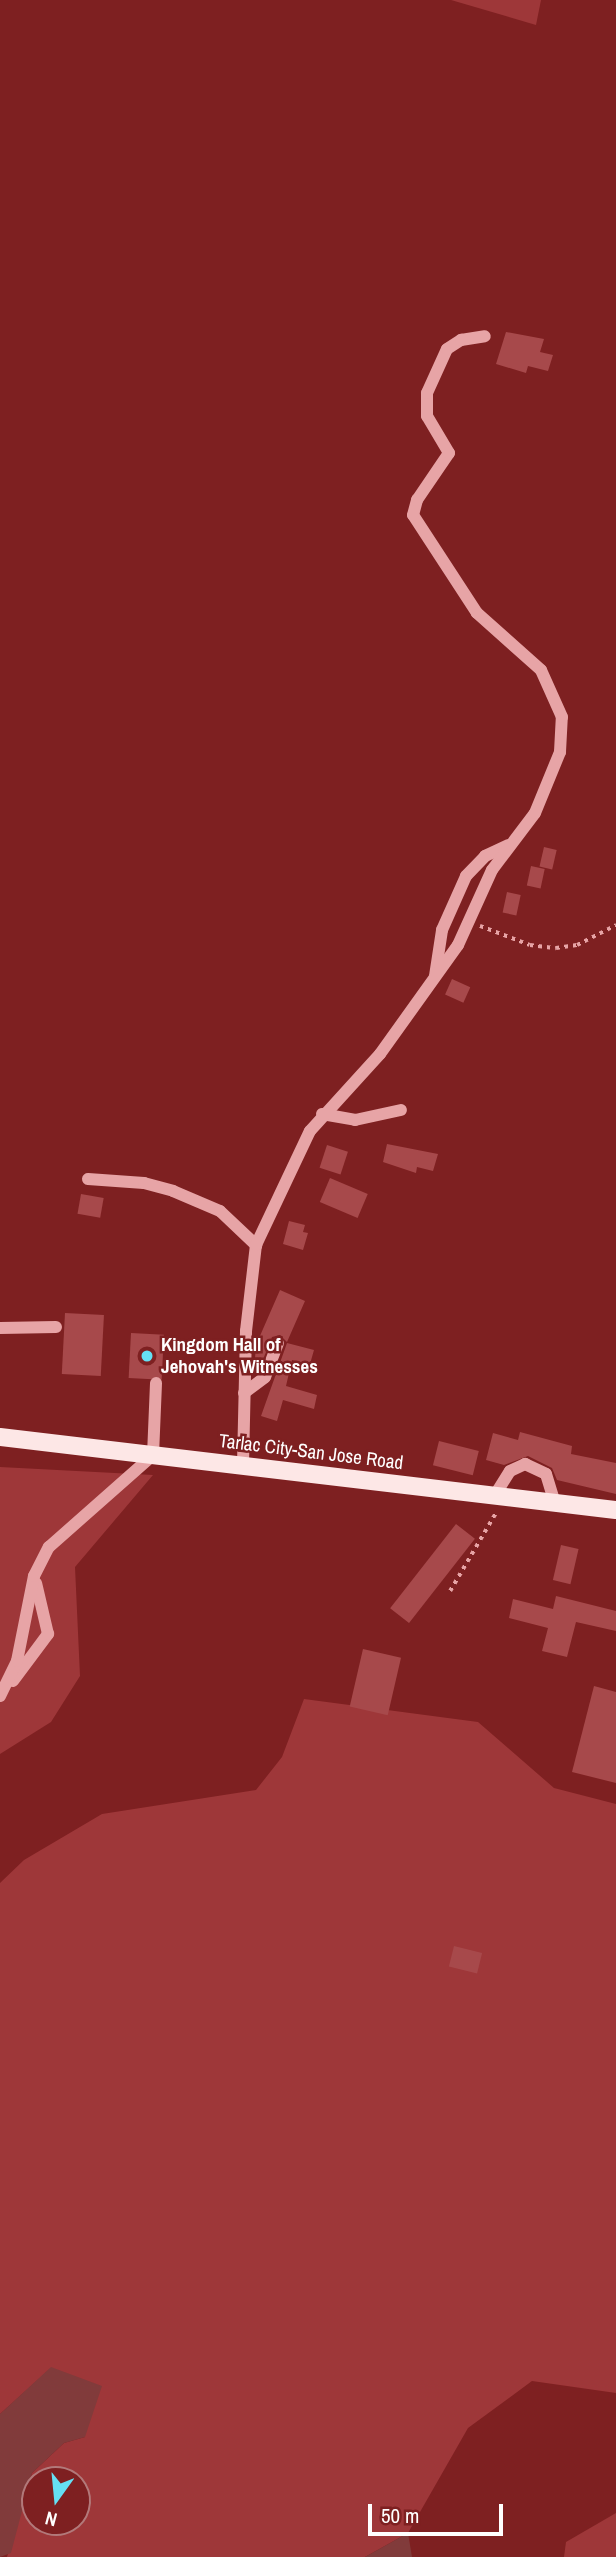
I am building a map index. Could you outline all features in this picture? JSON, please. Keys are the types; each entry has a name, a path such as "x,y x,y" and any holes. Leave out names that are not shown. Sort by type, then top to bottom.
{"main road":[{"name":"Tarlac City-San Jose Road","path":"0,1437 616,1510"}],"street":[{"path":"243,1464 244,1392 256,1245 279,1204 301,1148 322,1114 380,1054 470,922 484,886 510,845 535,813 554,772 563,732 558,701 532,657 477,613 413,514 417,500 449,453 426,416 427,393 447,349 461,340 485,336"},
{"path":"435,977 442,930 466,876 485,856 510,845"},
{"path":"322,1114 355,1120 401,1110"},
{"path":"88,1179 144,1183 173,1191 220,1211 256,1245"},
{"path":"0,1328 56,1326"},
{"path":"244,1392 265,1377 278,1343"},
{"path":"2,1693 20,1649 34,1576 59,1536 153,1455 156,1383"},
{"path":"499,1496 510,1471 525,1464 546,1474 555,1503"},
{"path":"2,1693 35,1657 48,1634 34,1576"}],"path":[{"path":"470,922 530,945 556,948 577,945 616,925"},
{"path":"450,1591 499,1496"}],"shaded area":[{"path":"451,0 541,0 536,25"},
{"path":"0,1467 153,1475 75,1567 80,1676 51,1722 0,1754"},
{"path":"304,1699 478,1722 554,1788 616,1804 616,2393 532,2381 468,2428 408,2533 365,2557 7,2557 21,2510 21,2536 91,2536 91,2466 39,2466 64,2443 85,2437 51,2368 0,2414 0,1883 24,1860 102,1814 256,1790 282,1757"},
{"path":"51,2367 102,2386 85,2437 64,2443 39,2466 21,2466 21,2515 11,2553 0,2557 0,2414"},
{"path":"616,2513 616,2557 564,2557 566,2542"},
{"path":"408,2533 412,2557 365,2557"}],"building":[{"path":"506,332 544,339 540,352 553,355 548,371 528,366 526,373 496,364"},
{"path":"544,847 557,850 552,869 540,866"},
{"path":"531,866 545,869 541,888 527,886"},
{"path":"507,892 521,895 516,915 503,913"},
{"path":"452,979 470,987 463,1003 445,995"},
{"path":"387,1144 438,1154 433,1171 417,1167 416,1173 383,1162"},
{"path":"327,1145 348,1152 341,1175 320,1168"},
{"path":"330,1178 368,1194 358,1218 320,1202"},
{"path":"81,1194 104,1198 100,1218 78,1214"},
{"path":"289,1221 305,1225 303,1232 308,1233 303,1250 283,1244"},
{"path":"280,1290 305,1301 287,1342 280,1335 272,1337 258,1372 254,1371 256,1345"},
{"path":"65,1313 104,1315 101,1376 62,1374"},
{"name":"Kingdom Hall of Jehovah's Witnesses","path":"131,1333 164,1335 162,1380 129,1378"},
{"path":"287,1343 314,1350 310,1364 292,1360 286,1386 317,1395 314,1409 283,1400 277,1421 261,1416"},
{"path":"520,1432 572,1446 571,1454 616,1463 616,1494 557,1480 552,1468 528,1456 504,1465 486,1460 493,1433 518,1440"},
{"path":"439,1441 479,1451 473,1475 433,1465"},
{"path":"456,1524 475,1539 409,1623 390,1608"},
{"path":"561,1545 579,1549 570,1584 553,1580"},
{"path":"556,1596 616,1611 616,1631 576,1622 567,1657 542,1651 548,1628 509,1618 513,1599 553,1609"},
{"path":"363,1649 401,1658 388,1715 350,1706"},
{"path":"594,1686 616,1692 616,1783 572,1772"},
{"path":"454,1946 482,1953 477,1973 449,1966"}],"place":[{"name":"Kingdom Hall of Jehovah's Witnesses","path":"147,1356"}]}
